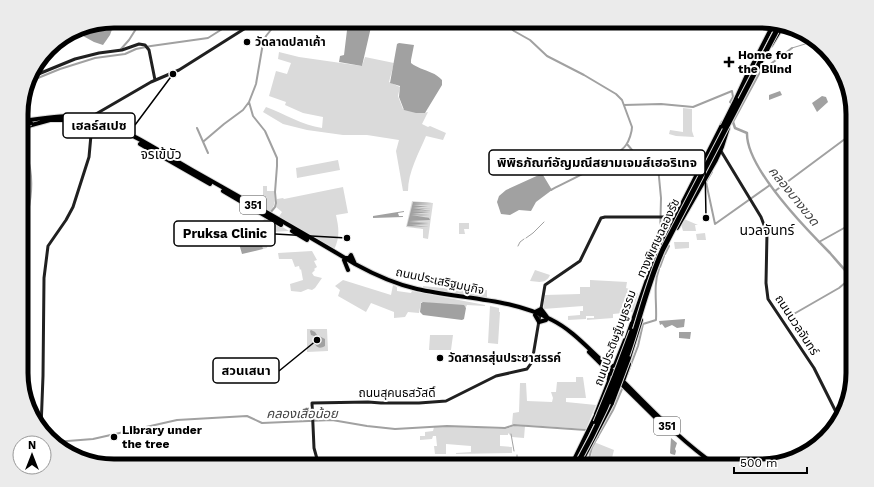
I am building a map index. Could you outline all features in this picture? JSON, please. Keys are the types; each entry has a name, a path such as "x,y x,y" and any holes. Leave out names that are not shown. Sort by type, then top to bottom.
{"highway":[{"name":"ทางพิเศษฉลองรัช","path":"578,459 616,376 659,253 717,140 777,30"},
{"name":"ทางพิเศษฉลองรัช","path":"578,459 600,422 616,384 630,348 656,264 777,30"},
{"path":"717,140 733,102 748,74"},
{"path":"676,223 698,184 709,170 728,128"}],"main road":[{"path":"41,418 44,278 48,245 70,214 88,164 94,122 89,118 153,81 179,70 245,28"},
{"path":"748,74 768,38 776,30"},
{"path":"773,42 777,30"},
{"name":"ถนนประดิษฐ์มนูธรรม","path":"583,459 602,425 630,358 653,280 667,244 721,151 728,128 778,35 779,30"},
{"path":"37,75 61,66 88,58 122,52 138,46 143,46 148,52 153,81"},
{"path":"153,75 159,78"},
{"name":"ถนนประดิษฐ์มนูธรรม","path":"577,459 604,398 650,270 662,241 733,102"},
{"path":"729,110 731,115 737,111"},
{"path":"92,129 95,125 101,123 97,118 98,114"},
{"path":"28,122 50,118"},
{"path":"28,122 50,118"},
{"name":"ถนนประเสริฐมนูกิจ","path":"28,122 50,118 89,118 119,129 386,282 412,290 529,312 540,318 551,321 576,337 608,366 672,435 703,459"},
{"name":"ถนนประเสริฐมนูกิจ","path":"77,118 101,123"},
{"path":"84,120 90,124 92,129"},
{"name":"ถนนนวลจันทร์","path":"721,151 762,219 766,231 766,283 768,299 814,368 836,412"},
{"name":"ถนนสุคนธสวัสดิ์","path":"317,459 312,420 312,403 419,403 446,401 496,376 525,370 532,362 545,285 580,261 601,218 606,216 668,217 673,209 678,209"},
{"path":"667,231 671,228 674,229 674,234"},
{"path":"351,255 355,265 348,270 345,259 349,258 351,255"},
{"path":"541,309 546,319 540,318 535,314 541,309"},
{"name":"ถนนประเสริฐมนูกิจ","path":"551,321 576,340 614,378 622,381 674,433 707,459"},
{"path":"614,378 615,364 629,330"},
{"path":"602,425 610,411 628,368 638,333"},
{"path":"608,366 611,367 615,364"},
{"path":"615,364 616,368 621,371 628,368"},
{"path":"595,418 609,379 608,372"},
{"path":"607,386 613,384 618,387 619,390"}],"shaded area":[{"path":"112,28 110,35 103,45 81,35 97,30"},
{"path":"347,28 371,28 362,66 339,62 340,56 344,55"},
{"path":"397,44 414,45 411,63 434,74 442,80 442,85 425,113 416,113 404,110 399,97 400,86 390,83"},
{"path":"279,52 299,57 362,66 365,57 394,63 389,82 400,87 398,96 403,109 424,113 428,112 422,124 446,133 443,140 426,136 412,170 408,184 408,191 403,191 396,151 399,140 367,135 343,135 307,130 283,124 263,112 266,107 301,122 322,128 323,117 303,113 285,105 286,102 269,96 276,71 287,74 291,63 278,59"},
{"path":"780,91 782,95 769,100 769,95"},
{"path":"822,96 826,97 828,102 817,112 812,103"},
{"path":"683,108 692,109 692,131 694,137 669,134 670,130 683,132"},
{"path":"28,156 32,177 32,195 28,216"},
{"path":"338,160 340,170 297,178 296,168"},
{"path":"541,174 552,190 536,202 531,211 519,210 510,215 501,214 497,202 499,196 506,190"},
{"path":"263,186 267,186 267,191 274,191 275,198 273,208 269,213 250,202 251,200 263,200"},
{"path":"343,187 348,213 336,215 338,233 334,250 278,218 282,212 276,207 277,199 284,199"},
{"path":"412,201 433,203 428,239 423,238 423,229 406,227"},
{"path":"413,202 432,203 413,204 431,205 413,205 428,207 413,207 431,209 413,208 431,211 412,210 431,212 412,211 430,213 412,213 430,215 411,214 430,216 411,215 430,218 411,217 429,218 430,220 410,220 429,221 409,221 429,223 409,222 429,224 409,224 429,225 412,225 429,227 408,226 428,229 407,226"},
{"path":"404,211 398,213 399,216 403,217 373,218 373,216"},
{"path":"266,217 289,231 271,232 267,248 263,249 261,240 252,233"},
{"path":"684,219 698,225 695,225 696,231 683,231 681,224"},
{"path":"459,223 469,223 469,229 464,229 465,234 459,234"},
{"path":"249,228 252,233 266,230 268,238 261,240 263,249 242,254 236,233"},
{"path":"705,233 706,240 697,240 696,234"},
{"path":"674,242 689,242 689,248 675,249"},
{"path":"312,251 317,260 314,261 317,267 312,273 314,276 322,278 312,290 308,289 301,292 291,291 290,284 303,280 301,269 300,270 299,266 295,267 292,259 279,259 278,253"},
{"path":"535,270 550,275 544,281 530,281"},
{"path":"343,280 391,295 393,285 397,287 397,291 411,293 412,291 485,306 467,305 466,307 421,302 419,313 408,312 405,317 394,318 394,312 371,303 366,312 338,296 340,290 335,286"},
{"path":"590,280 627,282 626,288 629,289 628,293 638,293 633,312 613,314 613,318 587,320 587,318 594,318 594,316 586,316 586,319 568,320 568,316 580,315 580,311 583,311 583,306 543,309 545,295 580,294 580,287 590,287"},
{"path":"423,286 481,292 482,290 487,290 487,300 423,289"},
{"path":"421,303 464,305 466,308 464,319 423,315 420,312"},
{"path":"490,306 499,308 500,312 498,344 488,343"},
{"path":"685,319 684,327 677,328 672,325 665,328 662,324 660,325 659,321"},
{"path":"307,329 327,329 328,351 307,352"},
{"path":"311,330 325,339 325,346 320,348 316,346 314,342 317,337 311,335"},
{"path":"679,332 691,332 690,339 679,338"},
{"path":"430,335 453,335 451,350 429,350"},
{"path":"576,377 583,377 586,398 566,398 566,402 596,405 586,429 512,424 513,413 519,412 520,383 526,383 527,401 552,402 553,398 551,392 556,392 557,382 576,382"},
{"path":"514,426 525,426 524,438 512,437 508,433 508,435 500,435 500,446 512,447 512,453 456,454 471,452 471,446 446,444 446,454 435,454 434,446 437,446 436,436 433,436 432,439 420,440 420,436 425,436 425,432 433,431 434,427 506,429"},
{"path":"671,438 677,443 675,455 670,453"},
{"path":"594,442 614,450 612,459 590,459"}],"waterway":[{"path":"121,49 137,28"},
{"path":"36,79 60,69 95,58 125,54 136,49 151,46 208,38 224,28"},
{"path":"270,213 275,207 276,203 275,192 277,158 265,131 253,116 249,102 256,84 263,43 272,28"},
{"path":"511,28 530,40 547,56 584,75 616,94 622,100 632,127 628,141 621,151 602,163 551,190"},
{"path":"792,48 808,43"},
{"path":"733,122 760,72 792,48"},
{"path":"624,105 661,104 693,107 732,91 733,97 730,102 732,104"},
{"path":"204,141 243,110 249,102"},
{"name":"คลองบางขวด","path":"733,122 735,128 747,133 749,147 766,180 806,229 846,271"},
{"path":"197,128 208,153"},
{"path":"775,191 846,138"},
{"path":"627,144 637,156 657,156 661,198 660,240 663,242"},
{"path":"676,162 686,161 702,164"},
{"path":"710,171 712,172 706,182 715,224 770,185"},
{"path":"526,238 544,222"},
{"path":"819,242 846,227"},
{"path":"518,246 524,239"},
{"path":"665,254 669,246 667,244"},
{"path":"660,267 664,256"},
{"path":"627,375 638,346 643,324 656,320 656,288 659,269"},
{"path":"792,315 839,288 846,282"},
{"path":"589,459 592,447 613,410 622,389"},
{"name":"คลองเสือน้อย","path":"62,441 93,439 177,420 247,416 262,423 332,420 395,429 447,426 505,428 514,425 586,430 598,437"},
{"path":"511,434 514,451"}],"place":[{"name":"วัดลาดปลาเค้า","path":"247,42"},
{"name":"Home for the Blind","path":"729,62"},
{"name":"เฮลธ์สเปซ","path":"173,74"},
{"name":"พิพิธภัณฑ์อัญมณีสยามเจมส์เฮอริเทจ","path":"706,218"},
{"name":"Pruksa Clinic","path":"347,238"},
{"name":"สวนเสนา","path":"317,340"},
{"name":"วัดสาครสุ่นประชาสรรค์","path":"440,358"},
{"name":"Library under the tree","path":"114,437"}],"district":[{"name":"จรเข้บัว","path":"161,154"},
{"name":"นวลจันทร์","path":"767,230"}]}
